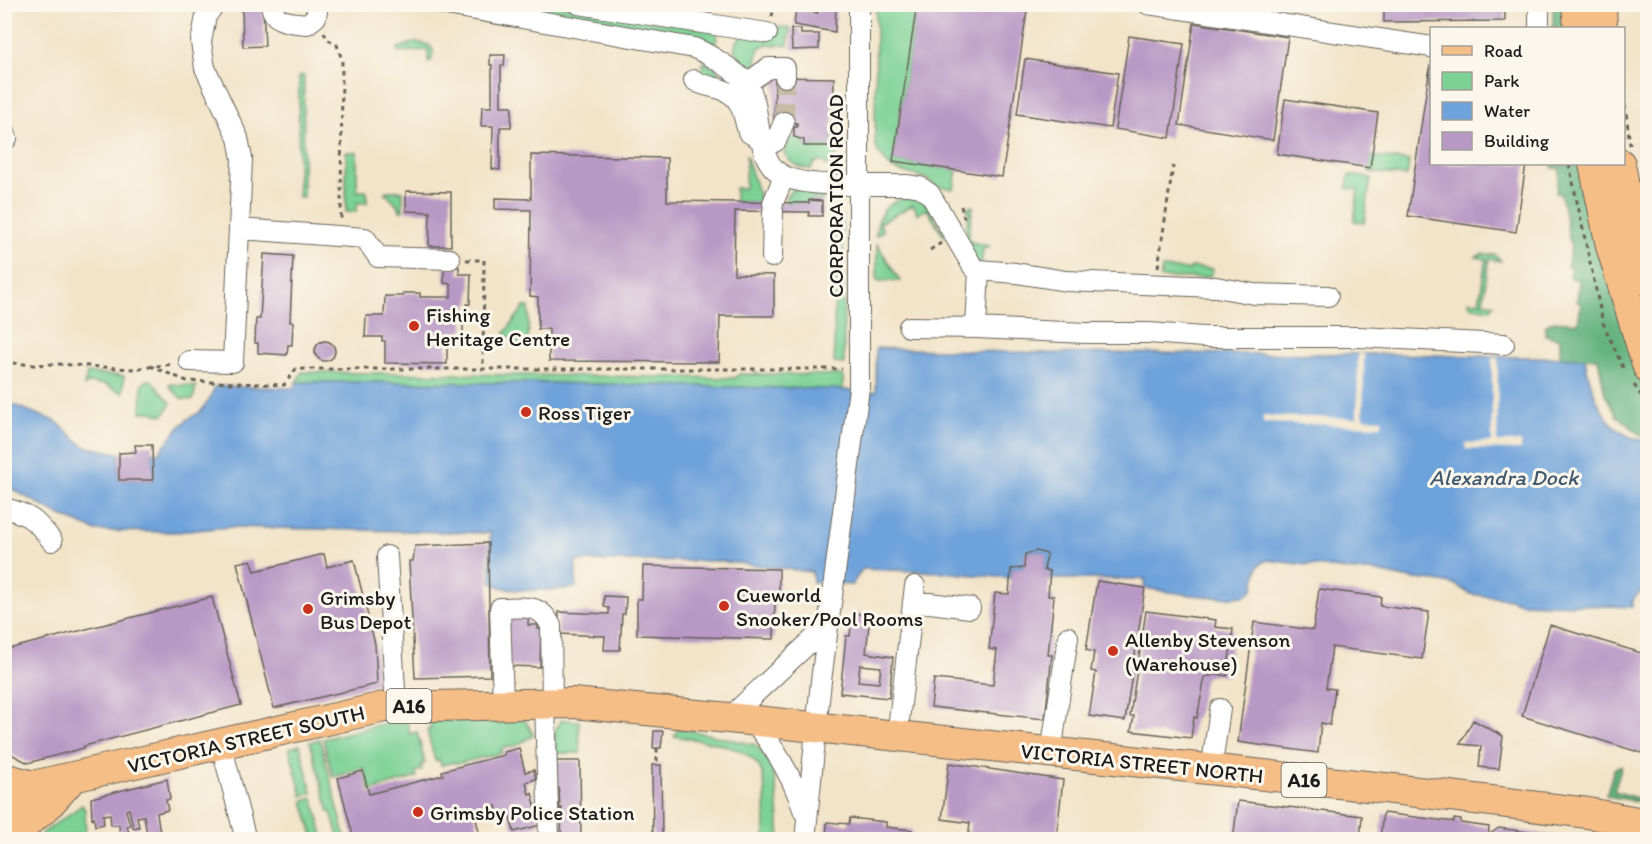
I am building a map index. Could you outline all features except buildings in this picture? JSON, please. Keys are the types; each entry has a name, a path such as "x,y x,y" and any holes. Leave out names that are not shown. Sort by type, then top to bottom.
{"highway":[{"path":"1577,4 1579,27"},
{"path":"1601,4 1602,27"},
{"path":"1594,165 1611,246 1647,367"},
{"path":"1620,165 1630,219 1647,280"},
{"name":"VICTORIA STREET SOUTH","path":"4,803 37,785 384,707 573,703 815,728"},
{"name":"VICTORIA STREET NORTH","path":"815,728 1385,788 1565,810 1647,824"},
{"path":"6,840 47,806 72,778"}],"main road":[{"path":"4,776 37,785"}],"street":[{"path":"189,361 233,362 242,159 238,138 205,68 201,42 206,16 215,4"},
{"path":"271,4 275,17 307,24 313,22 317,11"},
{"path":"441,4 694,48 713,56 746,84 755,104 762,144 772,165 784,176 812,183 908,185 920,188 930,194 973,267 979,270 1066,281 1216,287 1254,294 1328,296"},
{"path":"579,4 768,33"},
{"name":"CORPORATION ROAD","path":"805,830 827,626 859,379 859,4"},
{"path":"1148,4 1193,8 1430,47"},
{"path":"1539,4 1539,27"},
{"path":"746,84 768,68 785,68 785,77"},
{"path":"694,80 701,85 733,94 738,100 748,132 762,144"},
{"path":"762,144 776,141 784,123"},
{"path":"772,257 773,207 784,176"},
{"path":"239,230 365,238 378,257 450,260"},
{"path":"976,328 979,270"},
{"path":"909,327 1149,333 1203,337 1359,337 1504,344"},
{"path":"4,508 25,514 39,522 52,541"},
{"path":"387,556 396,707"},
{"path":"897,737 914,594 970,608"},
{"path":"503,703 500,608 534,608 547,616 551,626 549,840"},
{"path":"805,830 798,793 786,767 771,743 741,719 827,626"},
{"path":"1051,753 1068,637"},
{"path":"1211,771 1220,709"},
{"path":"221,744 239,779 239,838"}],"path":[{"path":"317,11 327,39 337,45 342,60 341,236"},
{"path":"1156,284 1173,166"},
{"path":"450,260 483,260 483,369"},
{"path":"4,362 133,369 189,361"},
{"path":"150,366 187,381 284,385 296,369 483,369 859,379"},
{"path":"657,748 657,765"}],"green space":[{"path":"519,5 555,5 718,31 716,43 517,12"},
{"path":"876,5 917,5 893,161 957,170 954,189 936,186 925,178 892,169 878,152 875,144"},
{"path":"1553,5 1571,5 1572,27 1553,27"},
{"path":"772,26 790,28 788,46 767,44 759,48 754,70 749,70 734,50 736,43 748,32"},
{"path":"416,42 429,45 433,50 432,60 428,62 428,50 398,52 398,48"},
{"path":"703,62 715,67 721,76 720,85 701,73"},
{"path":"299,76 304,76 303,197 298,197"},
{"path":"832,136 838,136 838,150 834,160 827,166 821,161 814,163 811,169 802,168 792,163 784,153 790,137 801,137 801,140 804,140 804,146 831,146"},
{"path":"346,152 357,152 357,191 367,191 367,203 357,203 356,212 346,212"},
{"path":"746,155 761,202 735,202 735,188 745,188"},
{"path":"1371,156 1409,161 1407,176 1369,172"},
{"path":"1553,165 1583,165 1612,293 1647,403 1647,436 1642,436 1617,416 1605,394 1598,358 1560,358 1560,339 1545,335 1545,326 1554,321 1578,323 1581,303 1577,302 1579,280 1570,278 1571,268 1567,267 1571,248 1561,194 1556,193 1560,169 1552,168"},
{"path":"1349,175 1371,178 1364,223 1354,221 1358,190 1347,188"},
{"path":"799,188 823,194 822,201 786,203 786,196 792,190"},
{"path":"386,191 403,191 403,211 400,211 400,207 397,207 397,203 390,199 389,195 386,195"},
{"path":"916,197 924,199 946,236 944,237 927,209 918,214 913,205 880,223 883,231 876,236 879,219 887,207 899,200"},
{"path":"973,206 968,241 989,246 989,248 983,248 982,262 979,265 962,237 965,234 969,213 967,208"},
{"path":"835,216 842,216 843,219 844,364 834,363"},
{"path":"877,244 900,281 877,281"},
{"path":"1482,254 1495,255 1501,261 1489,259 1483,302 1494,304 1491,309 1473,307 1469,304 1469,301 1479,302 1486,259 1476,257"},
{"path":"1191,267 1213,269 1211,275 1203,278 1160,278 1162,268 1190,270"},
{"path":"524,307 529,307 528,345 521,345 504,334"},
{"path":"302,372 735,378 739,374 843,375 843,390 547,383 296,382"},
{"path":"87,373 124,376 123,393 109,385 89,383 84,386"},
{"path":"147,380 151,380 171,403 164,415 141,412 142,385"},
{"path":"170,384 196,386 193,400 182,399 169,386"},
{"path":"524,719 534,735 517,745 501,749 502,753 456,764 455,762 441,765 440,760 435,761 427,730 431,729 429,721"},
{"path":"562,720 579,721 580,753 555,753 555,730"},
{"path":"407,722 410,734 417,732 425,763 421,765 422,770 415,772 417,777 370,791 364,768 333,777 323,739 378,725"},
{"path":"679,728 756,745 770,765 774,777 780,839 765,839 765,789 762,773 757,763 737,750 711,742 674,736"},
{"path":"320,739 346,839 339,839 331,812 329,812 310,742"},
{"path":"300,745 312,793 302,796 289,748"},
{"path":"1622,766 1614,791 1647,801 1647,803 1606,796 1614,769"},
{"path":"313,798 324,839 314,839 303,801"},
{"path":"82,805 85,810 86,839 80,839 79,835 45,839 41,834"}],"water":[{"name":"Alexandra Dock","path":"876,348 1047,353 1380,354 1585,358 1596,399 1611,422 1633,438 1647,441 1647,589 1634,598 1632,607 1521,603 1510,599 1470,594 1456,585 1436,581 1405,578 1373,571 1355,571 1267,560 1259,565 1251,592 1244,596 1217,597 1144,588 1145,579 1050,579 1050,571 1044,570 1046,554 1036,551 1025,554 1024,568 1011,569 1010,578 941,572 862,569 852,585 813,582 812,572 719,561 576,561 576,588 518,590 497,586 491,581 490,533 230,527 176,532 96,531 57,514 5,485 4,401 57,422 83,446 119,453 119,480 153,480 152,452 159,453 179,427 200,412 215,386 295,388 296,382 547,383 876,392"}],"pier":[{"path":"1358,354 1364,354 1363,418 1382,419 1382,426 1263,423 1263,416 1357,418"},
{"path":"1492,358 1498,358 1497,442 1521,442 1521,450 1466,449 1466,443 1492,442"}],"tunnel":[{"path":"784,122 785,77"}],"place":[{"name":"Fishing Heritage Centre","path":"414,326"},
{"name":"Ross Tiger","path":"526,412"},
{"name":"Cueworld Snooker/Pool Rooms","path":"724,606"},
{"name":"Grimsby Bus Depot","path":"308,609"},
{"name":"Allenby Stevenson (Warehouse)","path":"1113,651"},
{"name":"Grimsby Police Station","path":"418,812"}]}
